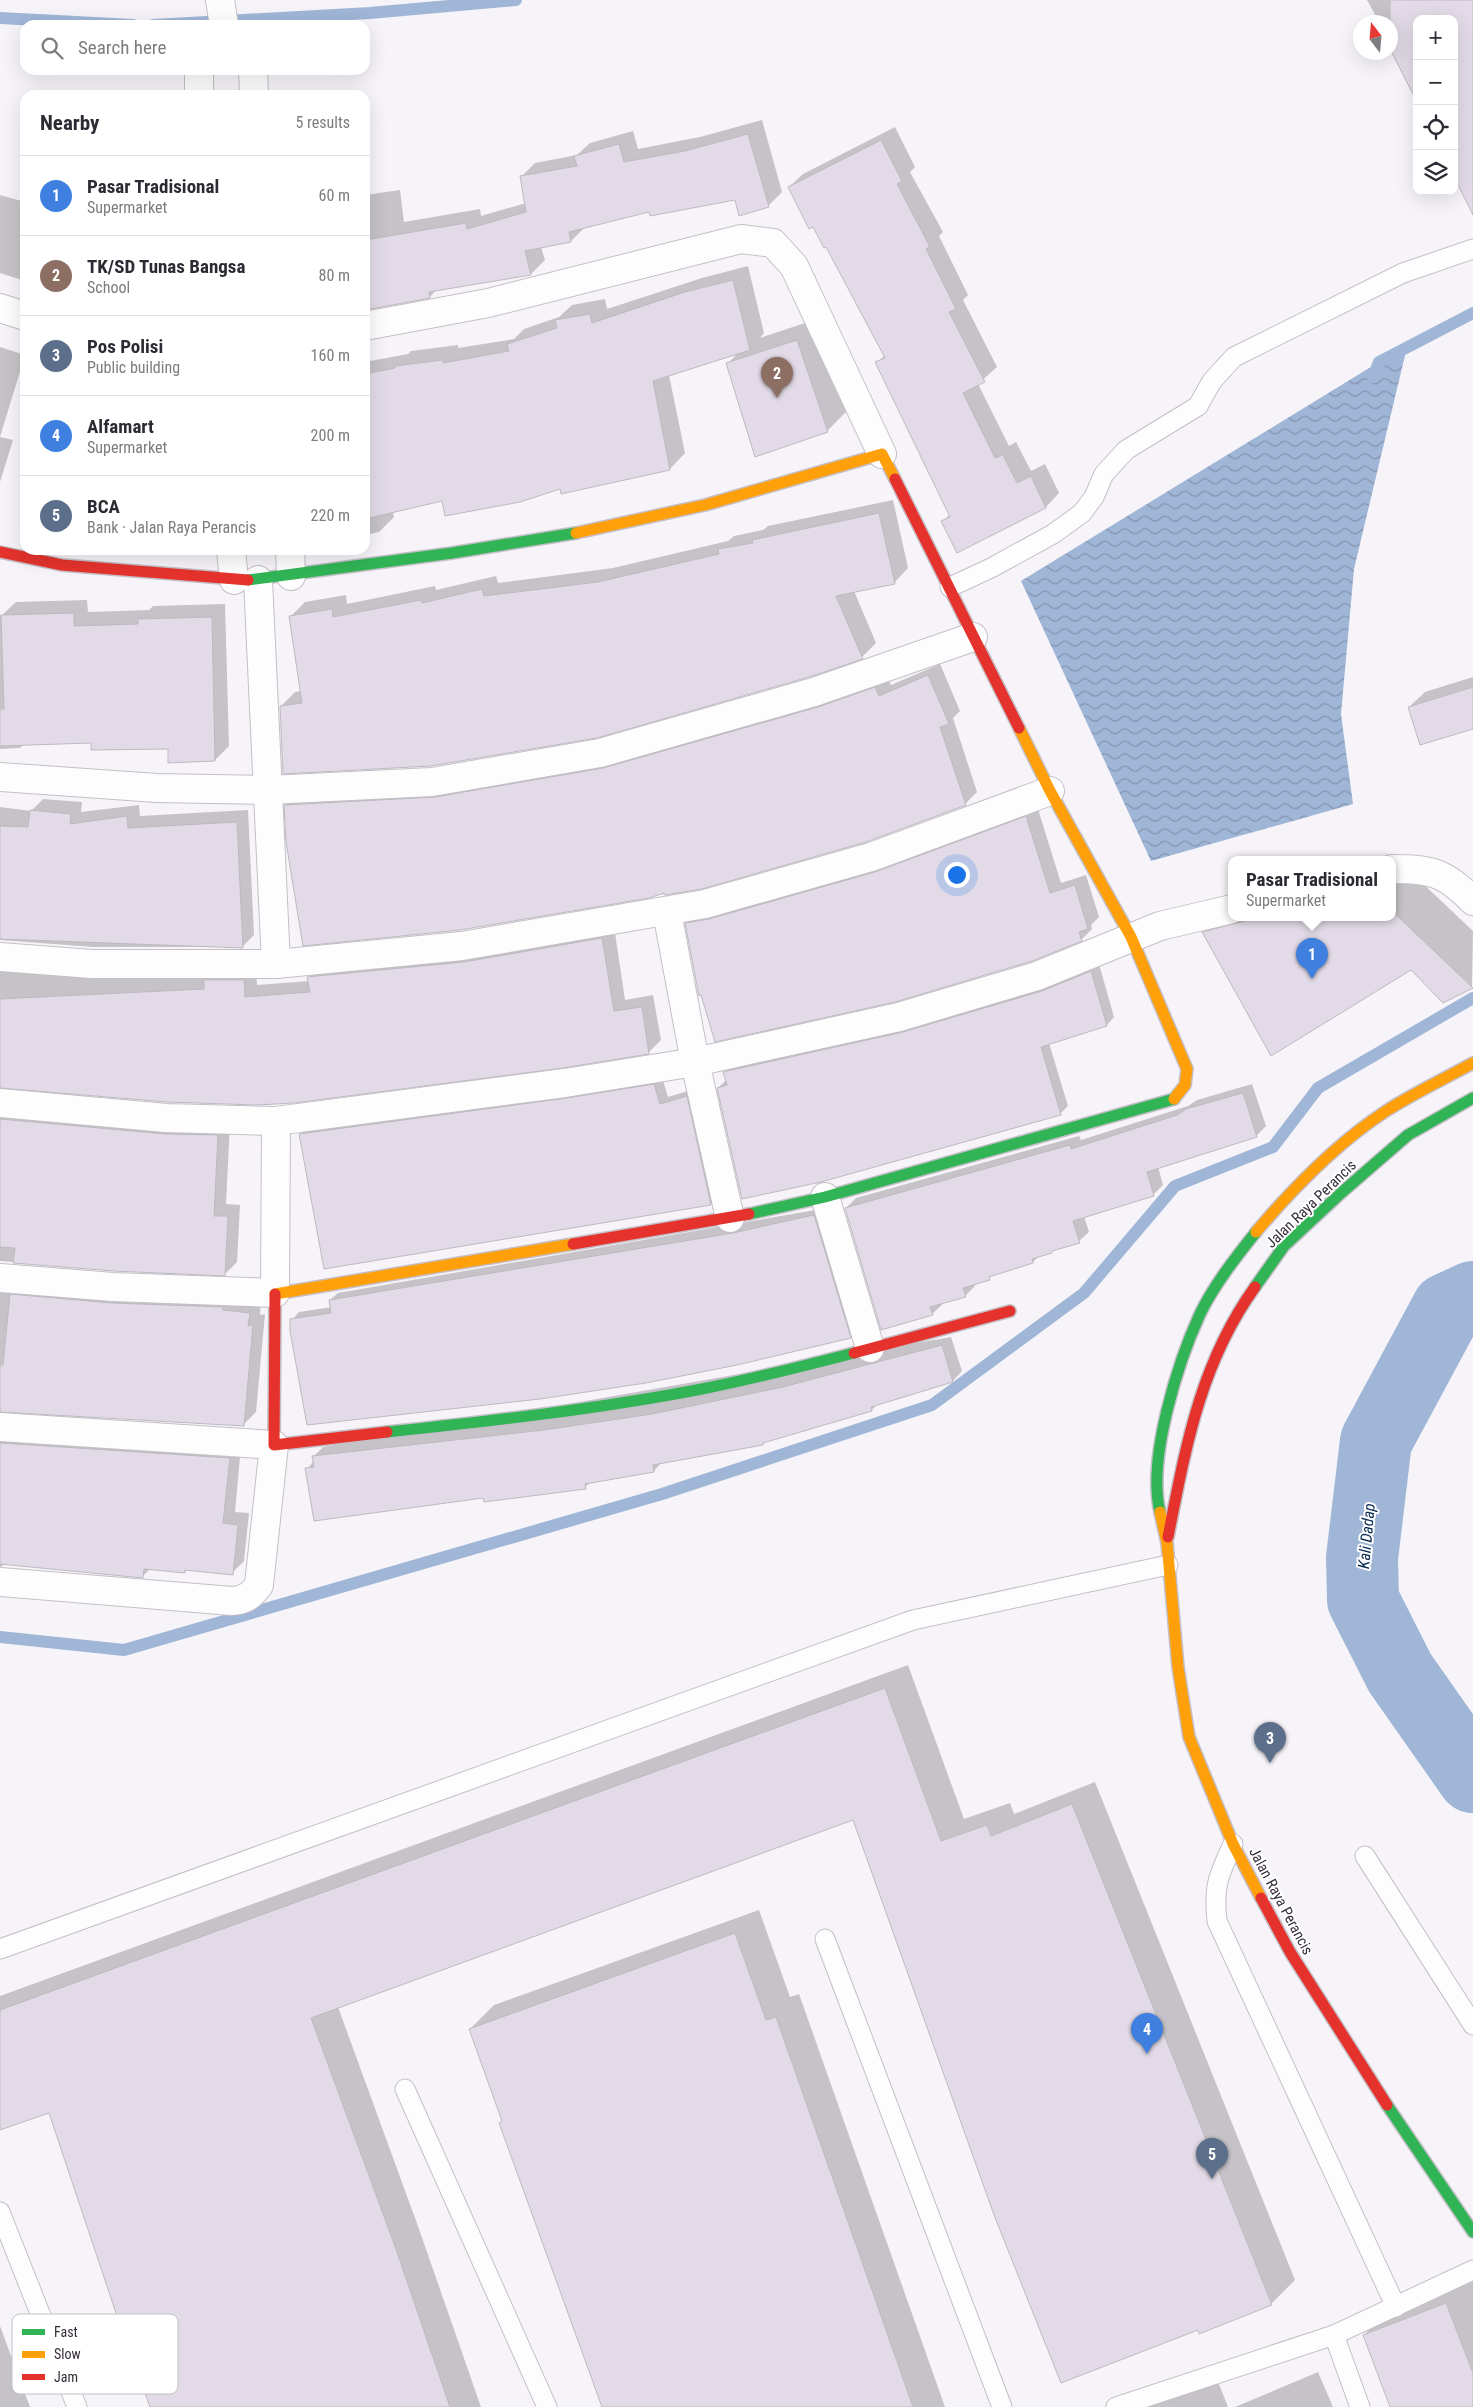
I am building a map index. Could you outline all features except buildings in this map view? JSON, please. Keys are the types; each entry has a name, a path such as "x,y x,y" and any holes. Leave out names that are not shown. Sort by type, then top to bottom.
{"street":[{"path":"198,75 199,90"},
{"path":"253,75 254,90"},
{"path":"0,1278 113,1287 275,1293 730,1218 825,1197 1173,1100 1185,1085 1187,1069 1132,937 1050,791 950,587 882,454 794,266 773,243 740,239 488,303 370,325"},
{"path":"0,308 20,314"},
{"path":"0,552 62,565 246,580 290,563 428,557 645,519 766,490 882,454"},
{"path":"234,555 246,580 269,790 276,964"},
{"path":"0,777 157,788 269,790 432,782 600,753 814,692 973,637"},
{"path":"0,957 92,964 276,964 462,946 705,904 871,857 1050,791"},
{"path":"1396,870 1419,869 1444,876 1473,901"},
{"path":"0,1103 166,1118 276,1120 565,1084 695,1062 899,1017 1037,976 1160,926 1228,910"},
{"path":"667,912 695,1062 730,1218"},
{"name":"Jalan Raya Perancis","path":"1473,1063 1387,1110 1316,1167 1279,1205 1237,1256 1201,1312 1175,1377 1161,1442 1156,1497 1167,1543 1178,1667 1189,1738 1233,1844 1290,1952 1368,2077 1473,2232"},
{"name":"Jalan Raya Perancis","path":"1167,1543 1188,1434 1211,1366 1237,1312 1284,1246 1340,1193 1408,1135 1473,1098"},
{"path":"0,1582 232,1601 244,1600 259,1585 274,1445 276,1120"},
{"path":"825,1197 870,1348"},
{"path":"0,1427 274,1445 555,1411 700,1389 782,1372 1010,1311"}],"lane":[{"path":"950,587 991,568 1052,534 1082,513 1094,497 1104,474 1126,450 1198,406 1212,381 1234,357 1403,273 1473,249"},
{"path":"0,1949 913,1620 1168,1565"},
{"path":"1233,1844 1218,1877 1214,1896 1217,1921 1396,2307"},
{"path":"1364,1856 1473,2025"},
{"path":"825,1938 1002,2407"},
{"path":"405,2089 546,2407"},
{"path":"0,2212 40,2314"},
{"path":"1116,2407 1334,2335 1473,2270"},
{"path":"1334,2335 1360,2407"},
{"path":"71,2394 76,2407"}],"water":[{"path":"1407,347 1354,569 1341,714 1353,804 1151,861 1021,581 1379,362"}],"waterway":[{"path":"243,20 370,13 516,0"},
{"path":"0,18 38,20"},
{"path":"1373,377 1379,362 1473,313"},
{"path":"0,1637 124,1650 662,1494 932,1405 1084,1293 1175,1186 1273,1147 1318,1088 1473,998"},
{"name":"Kali Dadap","path":"1473,1297 1447,1309 1376,1441 1362,1558 1363,1600 1400,1673 1473,1777"}],"traffic: fast":[{"path":"248,580 452,553 576,533"},
{"path":"1255,1287 1284,1246 1341,1193 1408,1135 1473,1098"},
{"path":"749,1214 825,1197 1174,1099"},
{"path":"1160,1512 1157,1490 1161,1439 1174,1384 1191,1334 1212,1292 1256,1232"},
{"path":"387,1432 624,1403 740,1381 854,1353"},
{"path":"1387,2105 1473,2232"}],"traffic: slow":[{"path":"576,533 705,505 882,454 895,479"},
{"path":"1019,728 1050,791 1131,937 1187,1069 1185,1085 1174,1099"},
{"path":"1256,1232 1301,1182 1350,1137 1397,1104 1473,1063"},
{"path":"275,1294 573,1244"},
{"path":"1160,1512 1167,1543 1178,1667 1189,1737 1233,1844 1261,1898"}],"traffic: jam":[{"path":"895,479 1019,728"},
{"path":"0,552 62,565 248,580"},
{"path":"573,1244 749,1214"},
{"path":"1168,1537 1181,1470 1208,1376 1236,1316 1255,1287"},
{"path":"275,1294 274,1445 387,1432"},
{"path":"854,1353 1010,1311"},
{"path":"1261,1898 1290,1952 1387,2105"}],"place":[{"name":"TK/SD Tunas Bangsa","path":"777,398"},
{"name":"Pasar Tradisional","path":"1312,979"},
{"name":"Pos Polisi","path":"1270,1763"},
{"name":"Alfamart","path":"1147,2054"},
{"name":"BCA","path":"1212,2179"}]}
